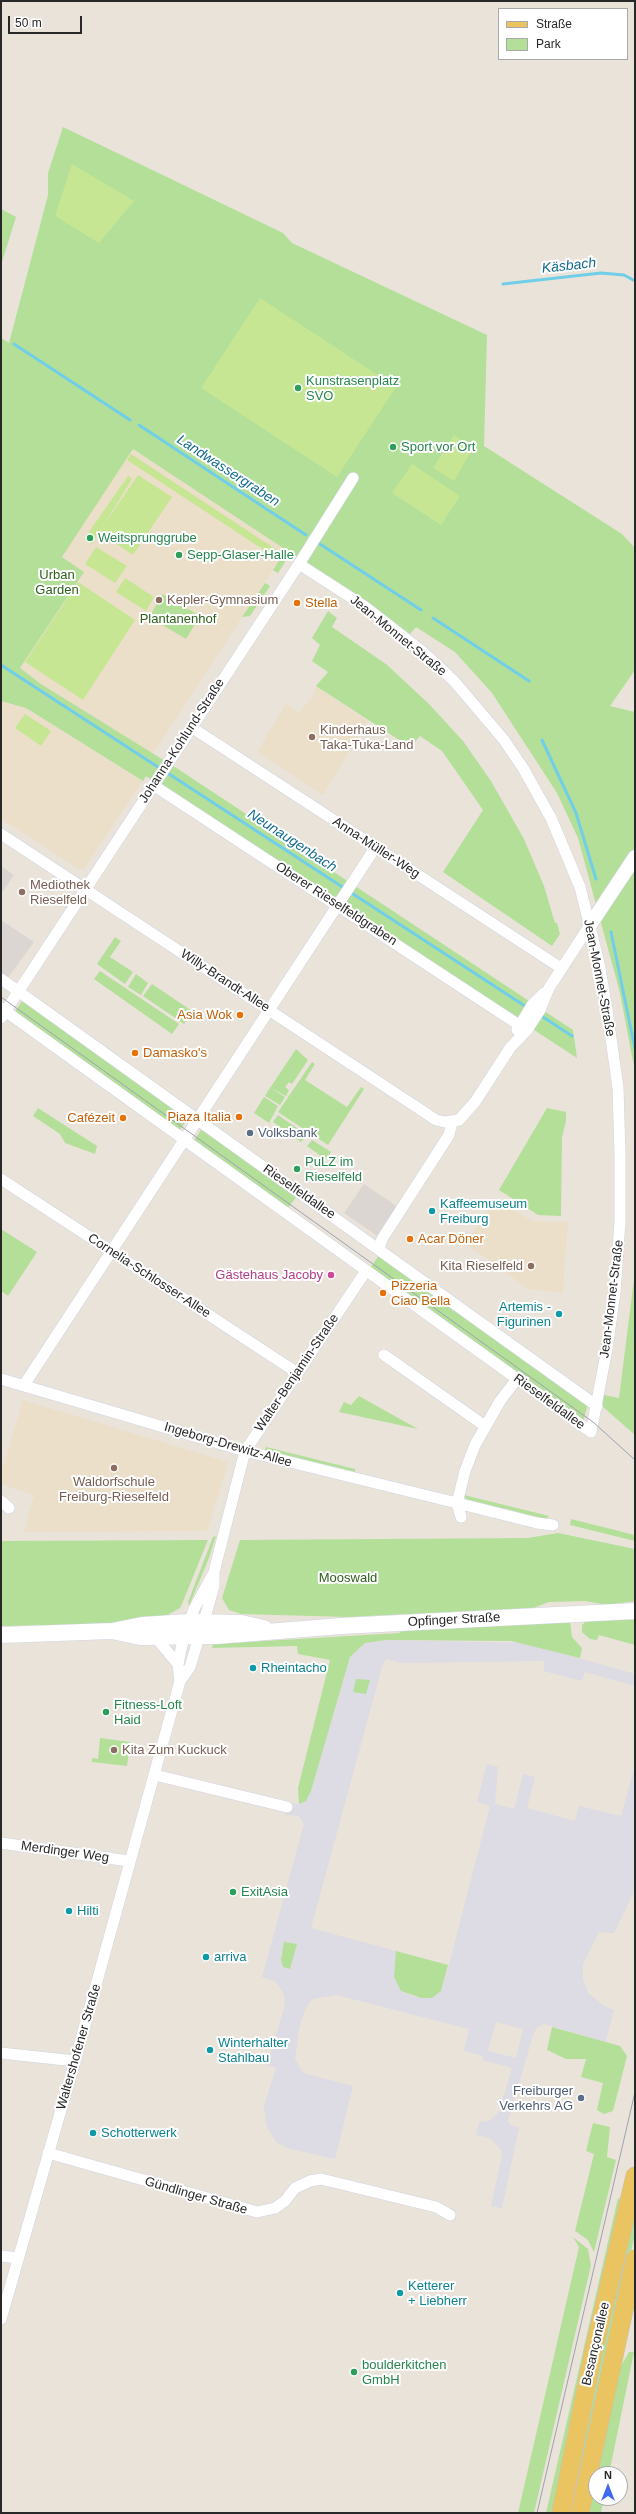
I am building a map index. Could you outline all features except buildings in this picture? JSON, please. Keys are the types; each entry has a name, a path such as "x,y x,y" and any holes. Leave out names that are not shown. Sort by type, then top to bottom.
{"main road":[{"name":"Opfinger Straße","path":"1,1635 112,1631 142,1625 194,1629 278,1631 634,1610"},
{"name":"Opfinger Straße","path":"112,1631 160,1642 194,1629"},
{"name":"Besançonallee","path":"561,2513 594,2349 635,2176"},
{"name":"Besançonallee","path":"580,2513 635,2259"}],"street":[{"name":"Johanna-Kohlund-Straße","path":"5,1010 299,564 353,478"},
{"name":"Jean-Monnet-Straße","path":"299,564 364,606 423,652 454,681 504,740 551,818 580,887 590,925 604,994 618,1088 620,1154 620,1221 614,1292 591,1432"},
{"name":"Anna-Müller-Weg","path":"191,727 561,968"},
{"name":"Oberer Rieselfeldgraben","path":"154,784 525,1021"},
{"name":"Willy-Brandt-Allee","path":"1,834 432,1117 452,1122"},
{"path":"24,1385 375,848"},
{"path":"379,1248 382,1239 449,1135 452,1122 464,1115 510,1048 525,1021 549,988 635,857"},
{"name":"Rieselfeldallee","path":"1,979 379,1248 596,1406"},
{"name":"Rieselfeldallee","path":"5,1010 591,1432"},
{"name":"Cornelia-Schlosser-Allee","path":"1,1179 296,1372"},
{"name":"Walter-Benjamin-Straße","path":"194,1629 214,1572 245,1451 296,1372 366,1271"},
{"path":"384,1355 485,1426"},
{"name":"Ingeborg-Drewitz-Allee","path":"1,1379 245,1451 537,1523 553,1525"},
{"path":"461,1517 457,1503 465,1471 485,1426 517,1379"},
{"name":"Waltershofener Straße","path":"180,1681 178,1664 194,1629"},
{"name":"Waltershofener Straße","path":"1,2319 75,2061 129,1861 180,1681 190,1667 194,1629"},
{"path":"160,1642 178,1664"},
{"path":"154,1775 287,1807"},
{"name":"Merdinger Weg","path":"1,1843 129,1861"},
{"path":"1,2053 75,2061"},
{"name":"Gündlinger Straße","path":"48,2153 250,2211 257,2212 275,2208 285,2200 295,2188 310,2181 321,2180 436,2207 450,2215"},
{"path":"1,2256 18,2258"}],"shaded area":[{"name":"Kepler-Gymnasium","path":"133,449 286,550 153,754 41,684 20,668 84,572 62,557"},
{"name":"Kinderhaus Taka-Tuka-Land","path":"316,686 368,721 323,795 257,752 286,703 299,713 313,696"},
{"path":"1,701 26,708 143,781 84,869 79,869 1,819"},
{"path":"1,866 14,875 1,894"},
{"path":"1,920 34,942 5,982 1,979"},
{"path":"364,1184 401,1209 382,1239 344,1213"},
{"name":"Kita Rieselfeld","path":"495,1198 532,1221 568,1222 563,1293 528,1289 466,1244"},
{"name":"Waldorfschule Freiburg-Rieselfeld","path":"23,1400 228,1462 207,1531 24,1532 34,1495 1,1484 1,1474"},
{"path":"386,1640 526,1643 635,1674 635,1686 585,1672 582,1681 544,1671 544,1661 402,1663 386,1659 382,1667 311,1928 396,1951 394,1977 401,1991 415,1997 432,1998 441,1991 446,1976 490,1806 477,1802 487,1764 498,1767 495,1804 514,1809 523,1774 535,1777 527,1808 575,1821 579,1806 621,1816 635,1766 635,1890 614,1933 599,1932 583,1964 583,1980 589,1994 606,2007 614,2010 606,2042 544,2024 537,2027 533,2035 508,2121 511,2125 519,2127 502,2208 491,2206 502,2155 501,2150 490,2138 476,2135 479,2122 489,2121 499,2112 512,2068 483,2060 483,2056 464,2051 469,2029 337,1995 312,1999 305,2010 299,2028 295,2059 303,2073 353,2086 335,2159 287,2148 276,2142 266,2125 264,2106 276,2068 267,2065 285,2005 284,1994 275,1981 262,1977 304,1824 299,1816 285,1815 288,1803 299,1804 306,1801 311,1791 350,1657 365,1643","holes":["296,1944 290,1969 283,1967 281,1953","496,2022 523,2029 516,2058 488,2051"]}],"green space":[{"name":"Urban Garden","path":"63,127 283,233 292,243 487,335 484,446 622,534 635,548 635,670 610,706 635,712 635,1072 620,993 578,838 557,793 492,693 455,652 416,627 410,634 369,603 291,553 278,573 273,570 286,550 133,449 62,557 84,572 20,668 41,684 178,769 573,1030 577,1058 146,776 143,781 26,708 1,701 1,338 9,343 48,195 48,173"},
{"path":"72,164 134,201 99,243 55,216"},
{"path":"1,209 16,217 1,265"},
{"name":"Kunstrasenplatz SVO","path":"260,298 396,387 337,477 201,388"},
{"path":"454,435 473,448 454,481 433,468"},
{"path":"131,454 277,550 273,556 127,460"},
{"path":"412,464 460,496 441,525 392,493"},
{"path":"138,475 172,497 133,555 99,532"},
{"path":"128,476 132,479 92,544 84,539"},
{"path":"96,547 127,566 115,583 85,564"},
{"path":"125,578 154,597 146,611 116,592"},
{"path":"78,582 135,620 83,700 25,662"},
{"path":"265,583 270,586 250,616 242,617"},
{"name":"Plantanenhof","path":"163,594 200,616 186,639 149,617"},
{"path":"328,611 337,618 332,627 386,664 429,704 463,741 491,781 524,839 544,886 555,923 557,923 560,934 552,946 443,872 483,810 442,751 420,736 410,747 316,686 328,672 312,661 320,645 312,638"},
{"path":"25,714 51,731 41,746 15,728"},
{"path":"115,937 121,941 110,957 133,972 125,984 97,964"},
{"path":"100,971 179,1024 172,1034 94,979"},
{"path":"136,974 148,983 141,995 128,987"},
{"path":"152,984 192,1011 184,1024 143,996"},
{"path":"24,998 189,1117 179,1131 14,1013"},
{"path":"296,1049 308,1060 292,1084 289,1082 285,1087 289,1090 286,1096 270,1088"},
{"path":"312,1062 315,1064 305,1080 347,1107 361,1087 364,1089 328,1145 278,1112"},
{"path":"270,1088 285,1097 280,1105 265,1096"},
{"path":"264,1097 278,1106 269,1123 254,1113"},
{"path":"38,1108 97,1146 95,1154 65,1143 60,1134 33,1116"},
{"path":"547,1108 566,1112 566,1121 562,1137 561,1216 538,1215 499,1190"},
{"path":"278,1115 307,1135 301,1142 273,1122"},
{"path":"203,1127 298,1195 287,1209 193,1142"},
{"path":"312,1140 331,1152 325,1159 307,1146"},
{"path":"1,1229 37,1252 8,1296 1,1291"},
{"path":"380,1254 588,1403 583,1422 370,1268"},
{"path":"635,1271 635,1435 602,1406 604,1395 619,1398"},
{"path":"359,1396 418,1429 339,1412 344,1402 351,1405"},
{"path":"266,1447 355,1469 355,1472 265,1450"},
{"path":"464,1495 549,1516 546,1519 466,1499"},
{"path":"571,1519 635,1535 635,1541 570,1525"},
{"name":"Mooswald","path":"558,1533 635,1549 635,1601 608,1605 585,1601 549,1602 533,1608 348,1617 241,1614 229,1610 222,1598 240,1540 528,1538"},
{"path":"216,1536 209,1558 189,1606 188,1602 213,1537"},
{"path":"208,1540 180,1608 169,1614 168,1619 119,1624 1,1626 1,1541"},
{"path":"587,1620 635,1620 635,1645 599,1635 597,1640 590,1639 582,1632 582,1625"},
{"path":"570,1621 572,1637 582,1648 580,1658 511,1641 386,1640 365,1643 350,1657 311,1791 306,1801 299,1804 298,1788 330,1660 298,1654 297,1646 212,1648 213,1644 400,1633 406,1626"},
{"path":"356,1679 370,1680 366,1694 353,1692"},
{"name":"Kita Zum Kuckuck","path":"100,1738 130,1742 127,1766 92,1762 92,1758 98,1759"},
{"path":"284,1942 297,1944 290,1969 283,1967 281,1960"},
{"path":"396,1951 448,1965 441,1991 432,1998 421,1998 401,1991 394,1977"},
{"path":"552,2027 620,2046 627,2056 613,2111 604,2114 597,2110 603,2083 581,2077 586,2059 566,2059 547,2050"},
{"path":"593,2123 610,2127 607,2157 616,2160 594,2252 588,2240 575,2231 594,2154 586,2151"},
{"path":"618,2198 620,2199 617,2234 552,2513 546,2513"},
{"path":"635,2202 635,2234 574,2513 570,2513 576,2464"},
{"path":"573,2237 588,2249 591,2265 534,2513 518,2513 579,2247"},
{"path":"629,2352 634,2352 611,2466 597,2466 620,2368"},
{"path":"588,2504 588,2506 602,2506 601,2513 586,2513"}],"waterway":[{"name":"Käsbach","path":"503,284 601,273 624,275 635,281"},
{"name":"Landwassergraben","path":"14,344 130,420"},
{"name":"Landwassergraben","path":"139,425 306,535"},
{"name":"Landwassergraben","path":"320,544 421,610"},
{"name":"Landwassergraben","path":"433,618 529,681"},
{"name":"Neunaugenbach","path":"1,665 161,769"},
{"path":"542,740 576,813 596,879"},
{"name":"Neunaugenbach","path":"166,772 528,1008"},
{"path":"611,932 635,1049"},
{"name":"Neunaugenbach","path":"540,1015 572,1036"}],"tram line":[{"path":"1,997 593,1422 635,1460"},
{"path":"537,2513 635,2092"}],"place":[{"name":"Kunstrasenplatz SVO","path":"298,388"},
{"name":"Sport vor Ort","path":"393,447"},
{"name":"Weitsprunggrube","path":"90,538"},
{"name":"Sepp-Glaser-Halle","path":"179,555"},
{"name":"Kepler-Gymnasium","path":"159,600"},
{"name":"Stella","path":"297,603"},
{"name":"Kinderhaus Taka-Tuka-Land","path":"312,737"},
{"name":"Mediothek Rieselfeld","path":"22,892"},
{"name":"Asia Wok","path":"240,1015"},
{"name":"Damasko's","path":"135,1053"},
{"name":"Piaza Italia","path":"239,1117"},
{"name":"Cafézeit","path":"123,1118"},
{"name":"Volksbank","path":"250,1133"},
{"name":"PuLZ im Rieselfeld","path":"297,1169"},
{"name":"Kaffeemuseum Freiburg","path":"432,1211"},
{"name":"Acar Döner","path":"410,1239"},
{"name":"Kita Rieselfeld","path":"531,1266"},
{"name":"Gästehaus Jacoby","path":"331,1275"},
{"name":"Pizzeria Ciao Bella","path":"383,1293"},
{"name":"Artemis - Figurinen","path":"559,1314"},
{"name":"Waldorfschule Freiburg-Rieselfeld","path":"114,1468"},
{"name":"Rheintacho","path":"253,1668"},
{"name":"Fitness-Loft Haid","path":"106,1712"},
{"name":"Kita Zum Kuckuck","path":"114,1750"},
{"name":"ExitAsia","path":"233,1892"},
{"name":"Hilti","path":"69,1911"},
{"name":"arriva","path":"206,1957"},
{"name":"Winterhalter Stahlbau","path":"210,2050"},
{"name":"Freiburger Verkehrs AG","path":"581,2098"},
{"name":"Schotterwerk","path":"93,2133"},
{"name":"Ketterer + Liebherr","path":"400,2293"},
{"name":"boulderkitchen GmbH","path":"354,2372"}]}
